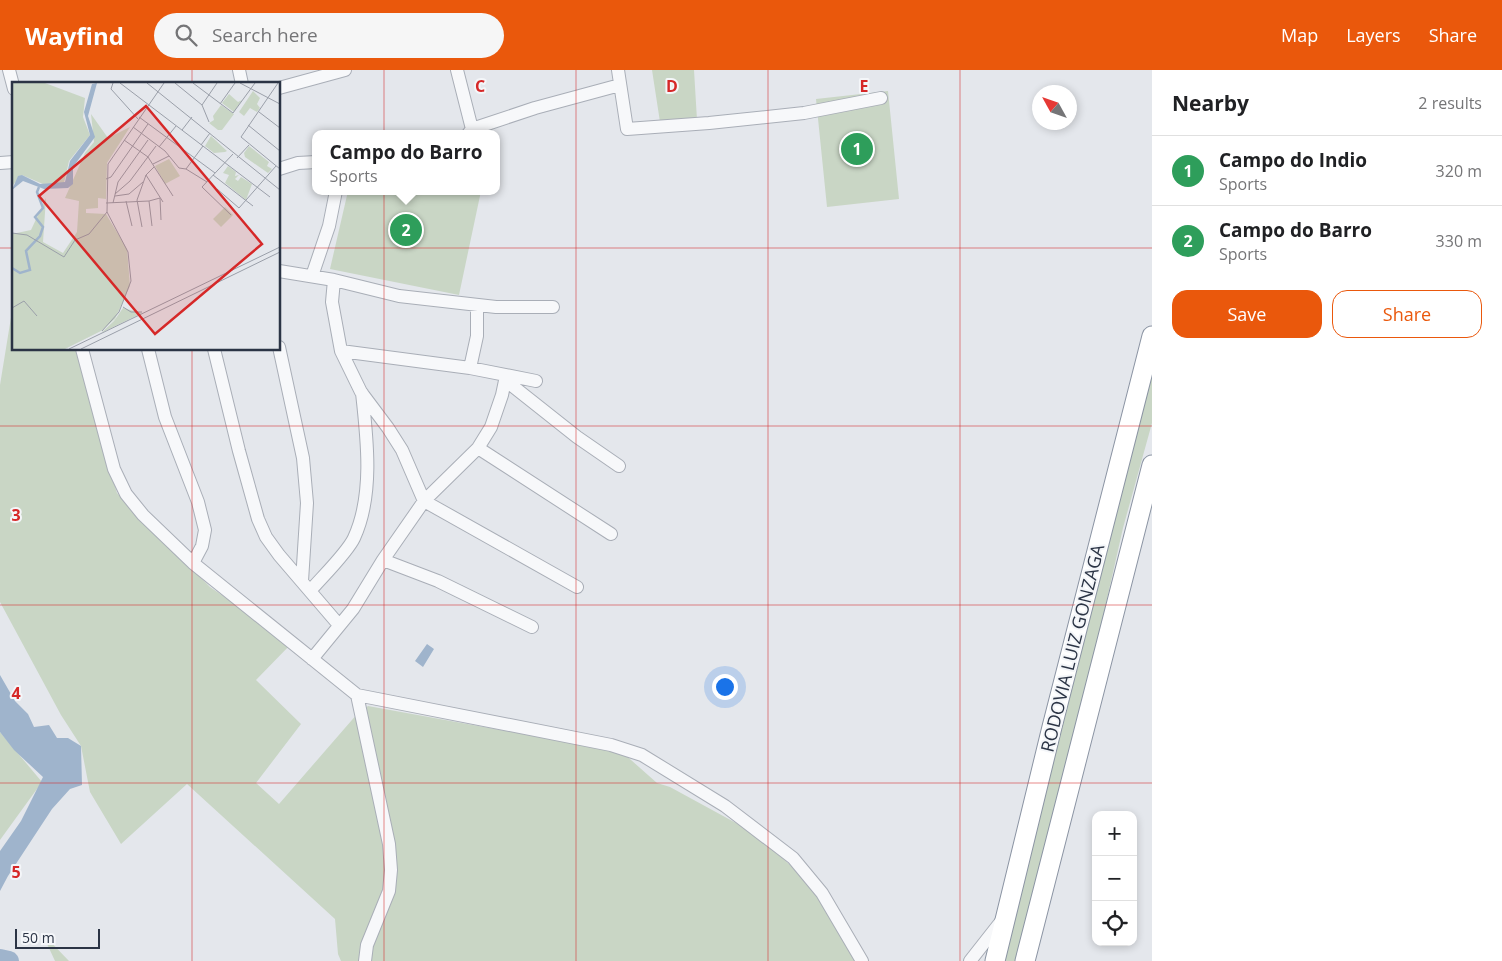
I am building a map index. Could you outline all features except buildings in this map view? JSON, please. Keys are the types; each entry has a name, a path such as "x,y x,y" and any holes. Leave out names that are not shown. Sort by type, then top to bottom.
{"highway":[{"name":"RODOVIA LUIZ GONZAGA","path":"995,961 1054,718 1152,336"},
{"name":"RODOVIA LUIZ GONZAGA","path":"1025,961 1152,465"}],"street":[{"path":"280,88 345,70"},
{"path":"456,70 470,130"},
{"path":"618,70 627,129 804,113 881,98"},
{"path":"473,130 535,108 620,85"},
{"path":"280,168 298,163 312,162"},
{"path":"312,276 329,226 335,195"},
{"path":"280,271 334,280 399,296 496,307 553,307"},
{"path":"334,280 332,302 342,351 361,392 402,450 424,501 577,587"},
{"path":"470,368 477,336 477,305"},
{"path":"82,350 114,469 126,494 148,521 193,563 312,659 358,695 611,745 642,755 725,806 793,858 822,893 862,961"},
{"path":"148,350 165,417 198,502 205,530 202,546 193,563"},
{"path":"214,350 239,451 258,519 266,537 339,625"},
{"path":"280,350 302,458 307,503 306,586"},
{"path":"342,351 470,368 506,378 536,380"},
{"path":"312,659 353,609 382,560 424,501 478,448 490,427 506,378"},
{"path":"506,378 577,437 619,466"},
{"path":"306,586 354,539 361,515 366,490 367,441 361,392"},
{"path":"478,448 611,534"},
{"path":"382,560 438,582 532,627"},
{"path":"358,695 389,844 391,870 388,890 367,945 365,961"},
{"path":"970,961 1007,913"}],"green space":[{"path":"652,70 694,70 697,120 660,122"},
{"path":"888,91 899,199 827,207 816,99"},
{"path":"347,195 480,195 459,295 330,269"},
{"path":"12,311 12,350 75,350 117,493 210,587 292,643 256,680 301,724 256,783 279,804 358,713 368,706 622,752 657,783 670,787 758,835 811,885 856,961 341,961 338,954 335,919 187,784 121,844 90,792 81,746 61,715 0,602 0,385"},
{"path":"1152,367 1152,423 1123,528 1093,661 1018,961 1000,961"},
{"path":"0,732 42,782 0,840"},
{"path":"42,933 69,961 55,961"}],"water":[{"path":"427,644 434,649 423,667 415,661"},
{"path":"0,675 15,701 28,714 34,727 49,725 57,738 68,738 81,746 82,785 70,789 52,809 0,891 0,851 21,821 43,777 14,750 0,732"}],"waterway":[{"path":"0,959 9,961"}],"place":[{"name":"Campo do Indio","path":"857,149"},
{"name":"Campo do Barro","path":"406,230"}]}
